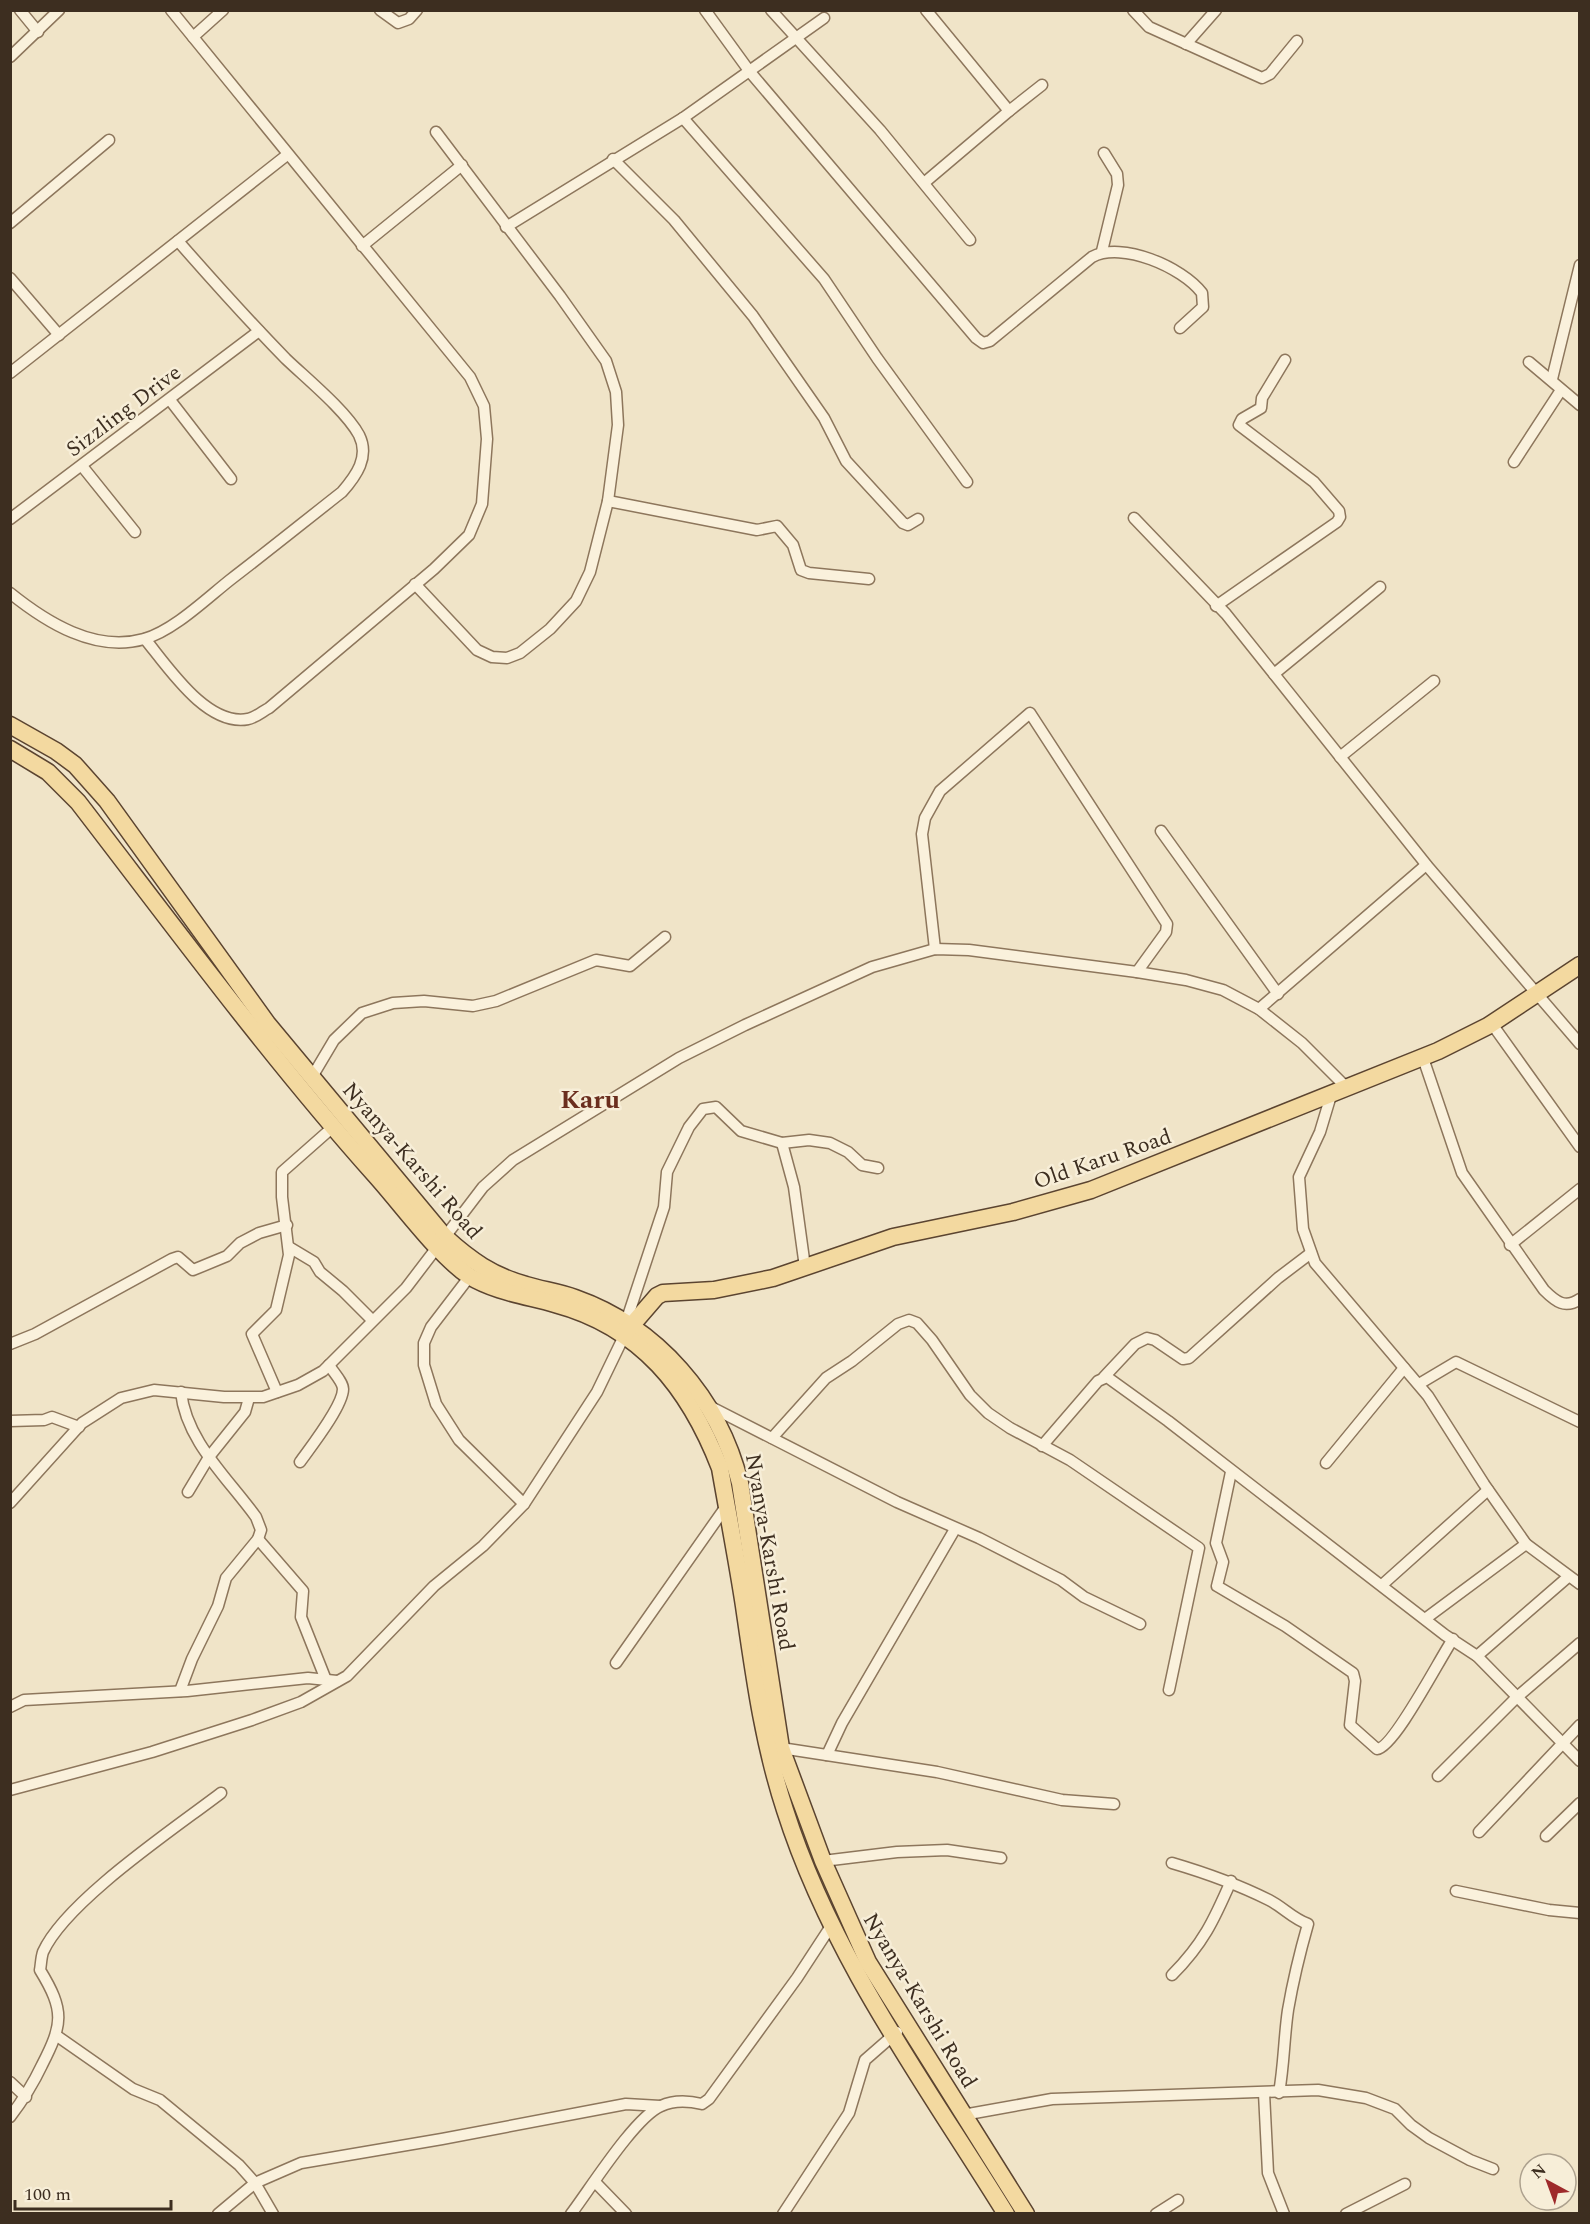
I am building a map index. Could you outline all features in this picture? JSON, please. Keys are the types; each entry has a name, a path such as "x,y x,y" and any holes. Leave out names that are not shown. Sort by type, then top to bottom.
{"main road":[{"name":"Nyanya-Karshi Road","path":"10,725 56,751 75,765 126,825 185,912 190,933 248,1025 333,1126 442,1242 497,1276 574,1298 650,1340 680,1370 709,1406 733,1455 740,1483 781,1748 823,1861 868,1962 901,2031 1000,2211"},
{"name":"Nyanya-Karshi Road","path":"10,748 48,772 78,802 170,920 190,933 312,1077 470,1276 513,1294 627,1326 694,1410 720,1468 757,1700 769,1756 801,1854 841,1948 963,2115 1026,2214"},
{"name":"Old Karu Road","path":"627,1326 663,1293 714,1290 773,1278 893,1237 1013,1212 1091,1190 1423,1058 1492,1024 1580,964"}],"street":[{"path":"20,10 38,32"},
{"path":"10,57 59,10"},
{"path":"145,639 185,688 207,708 230,719 250,719 269,708 416,584 469,535 482,504 487,439 484,406 470,377 257,119 171,10"},
{"path":"193,37 223,10"},
{"path":"380,10 398,23 409,20 417,10"},
{"path":"705,10 750,72 976,338 983,343 990,341 1076,269 1102,251 1119,250 1181,273 1195,283 1202,293 1203,307 1180,328"},
{"path":"771,10 924,183 970,240"},
{"path":"926,10 1010,111"},
{"path":"1133,10 1149,27 1262,78 1270,74 1296,41"},
{"path":"1186,44 1216,10"},
{"path":"506,227 683,118 824,18"},
{"path":"924,183 1042,85"},
{"path":"683,118 824,279 877,358 967,482"},
{"path":"416,584 477,650 492,657 507,658 520,653 550,629 576,601 590,572 608,501 618,425 612,376 606,361 560,296 436,132"},
{"path":"10,223 110,140"},
{"path":"1102,251 1118,185 1117,174 1104,153"},
{"path":"10,373 287,155"},
{"path":"613,159 674,220 753,316 824,418 846,461 859,478 876,492 903,523 908,525 918,519"},
{"path":"362,246 462,165"},
{"path":"10,592 60,626 91,640 118,643 145,639 178,621 342,492 356,476 363,458 359,436 345,417 259,332 178,241"},
{"path":"1552,380 1580,265"},
{"path":"10,278 59,335"},
{"name":"Sizzling Drive","path":"10,519 259,332"},
{"path":"1216,606 1337,522 1340,517 1339,511 1314,482 1239,425 1242,419 1260,408 1262,398 1285,360"},
{"path":"1529,362 1580,405"},
{"path":"1514,462 1561,390"},
{"path":"170,400 231,478"},
{"path":"82,466 135,532"},
{"path":"608,501 757,530 777,526 793,545 801,570 809,573 868,579"},
{"path":"1134,518 1216,606 1274,674 1426,865 1580,1044"},
{"path":"1274,674 1380,587"},
{"path":"1340,757 1434,681"},
{"path":"935,949 922,834 931,802 940,791 1030,713 1167,924 1166,932 1137,972"},
{"path":"1161,831 1278,993"},
{"path":"1259,1009 1426,865"},
{"path":"312,1077 334,1040 362,1013 393,1003 424,1001 473,1006 485,1004 596,960 630,966 665,937"},
{"path":"10,1503 79,1427 106,1406 137,1392 154,1390 249,1398 298,1385 329,1365 406,1288 483,1187 513,1160 679,1058 872,967 935,949 969,950 1137,972 1186,980 1223,990 1259,1009 1302,1043 1339,1090 1299,1177 1302,1229 1315,1263 1419,1384 1462,1445 1488,1490 1526,1544 1580,1584"},
{"path":"1492,1024 1580,1147"},
{"path":"1423,1058 1462,1173 1510,1245 1554,1300 1569,1305 1580,1299"},
{"path":"10,1790 152,1752 301,1702 347,1676 434,1586 483,1546 524,1504 597,1392 627,1326 664,1207 663,1192 667,1172 698,1113 707,1107 716,1107 741,1131 782,1143 809,1140 830,1143 848,1152 862,1165 878,1168"},
{"path":"277,1392 252,1334 276,1310 289,1247 281,1188 282,1172 333,1126"},
{"path":"782,1143 794,1187 805,1267"},
{"path":"1510,1245 1580,1189"},
{"path":"10,1344 35,1334 172,1259 178,1257 192,1270 227,1256 240,1243 259,1233 286,1226"},
{"path":"289,1247 314,1262 320,1272 372,1320"},
{"path":"1042,1446 1135,1344 1148,1338 1155,1340 1183,1359 1190,1358 1278,1278 1311,1253"},
{"path":"470,1276 431,1327 424,1343 424,1365 436,1404 459,1440 524,1504"},
{"path":"772,1438 826,1378 852,1361 898,1324 909,1320 917,1323 932,1340 970,1395 987,1413 1070,1460 1199,1548 1169,1690"},
{"path":"1419,1384 1456,1362 1580,1422"},
{"path":"300,1462 327,1425 342,1395 342,1385 329,1365"},
{"path":"1326,1463 1404,1368"},
{"path":"1104,1377 1168,1421 1231,1472 1477,1656 1580,1761"},
{"path":"180,1691 192,1659 218,1606 226,1578 258,1539 261,1530 255,1517 209,1457 183,1414 181,1392"},
{"path":"188,1492 209,1457 238,1424 249,1398"},
{"path":"709,1406 956,1529 980,1538 1061,1580 1083,1597 1140,1624"},
{"path":"10,1421 44,1420 52,1417 79,1427"},
{"path":"1231,1472 1216,1543 1223,1562 1217,1586 1285,1626 1353,1673 1355,1681 1350,1725 1377,1749 1386,1745 1414,1706 1437,1663 1453,1640"},
{"path":"1382,1585 1488,1490"},
{"path":"616,1664 727,1505"},
{"path":"826,1755 842,1723 956,1529"},
{"path":"258,1539 303,1591 301,1617 326,1680"},
{"path":"1425,1619 1526,1544"},
{"path":"1477,1656 1568,1577"},
{"path":"1438,1776 1516,1698 1580,1643"},
{"path":"10,1707 24,1700 180,1691 262,1682 338,1681"},
{"path":"1479,1832 1561,1742 1580,1725"},
{"path":"781,1748 937,1772 1062,1800 1114,1804"},
{"path":"10,2117 26,2097 57,2036 58,2014 53,1992 40,1970 43,1953 60,1928 97,1890 221,1793"},
{"path":"1546,1836 1580,1803"},
{"path":"823,1861 897,1852 947,1850 1001,1858"},
{"path":"1172,1863 1231,1881 1272,1902 1295,1920 1308,1924 1296,1968 1288,2013 1279,2093"},
{"path":"1172,1975 1195,1952 1209,1930 1231,1881"},
{"path":"1456,1891 1549,1910 1580,1913"},
{"path":"218,2214 255,2183 301,2163 626,2104 660,2106 691,2101 702,2103 709,2099 797,1978 831,1926"},
{"path":"783,2214 849,2114 865,2060 901,2031"},
{"path":"57,2036 133,2090 160,2100 239,2165 255,2183 273,2214"},
{"path":"10,2082 26,2097"},
{"path":"963,2115 1052,2099 1114,2095 1186,2096 1318,2090 1366,2098 1395,2109 1429,2138 1470,2160 1494,2169"},
{"path":"1264,2093 1268,2173 1284,2214"},
{"path":"571,2214 642,2119 660,2106"},
{"path":"595,2182 626,2214"},
{"path":"1346,2214 1405,2184"},
{"path":"1156,2214 1178,2200"}],"district":[{"name":"Karu","path":"590,1099"}]}
